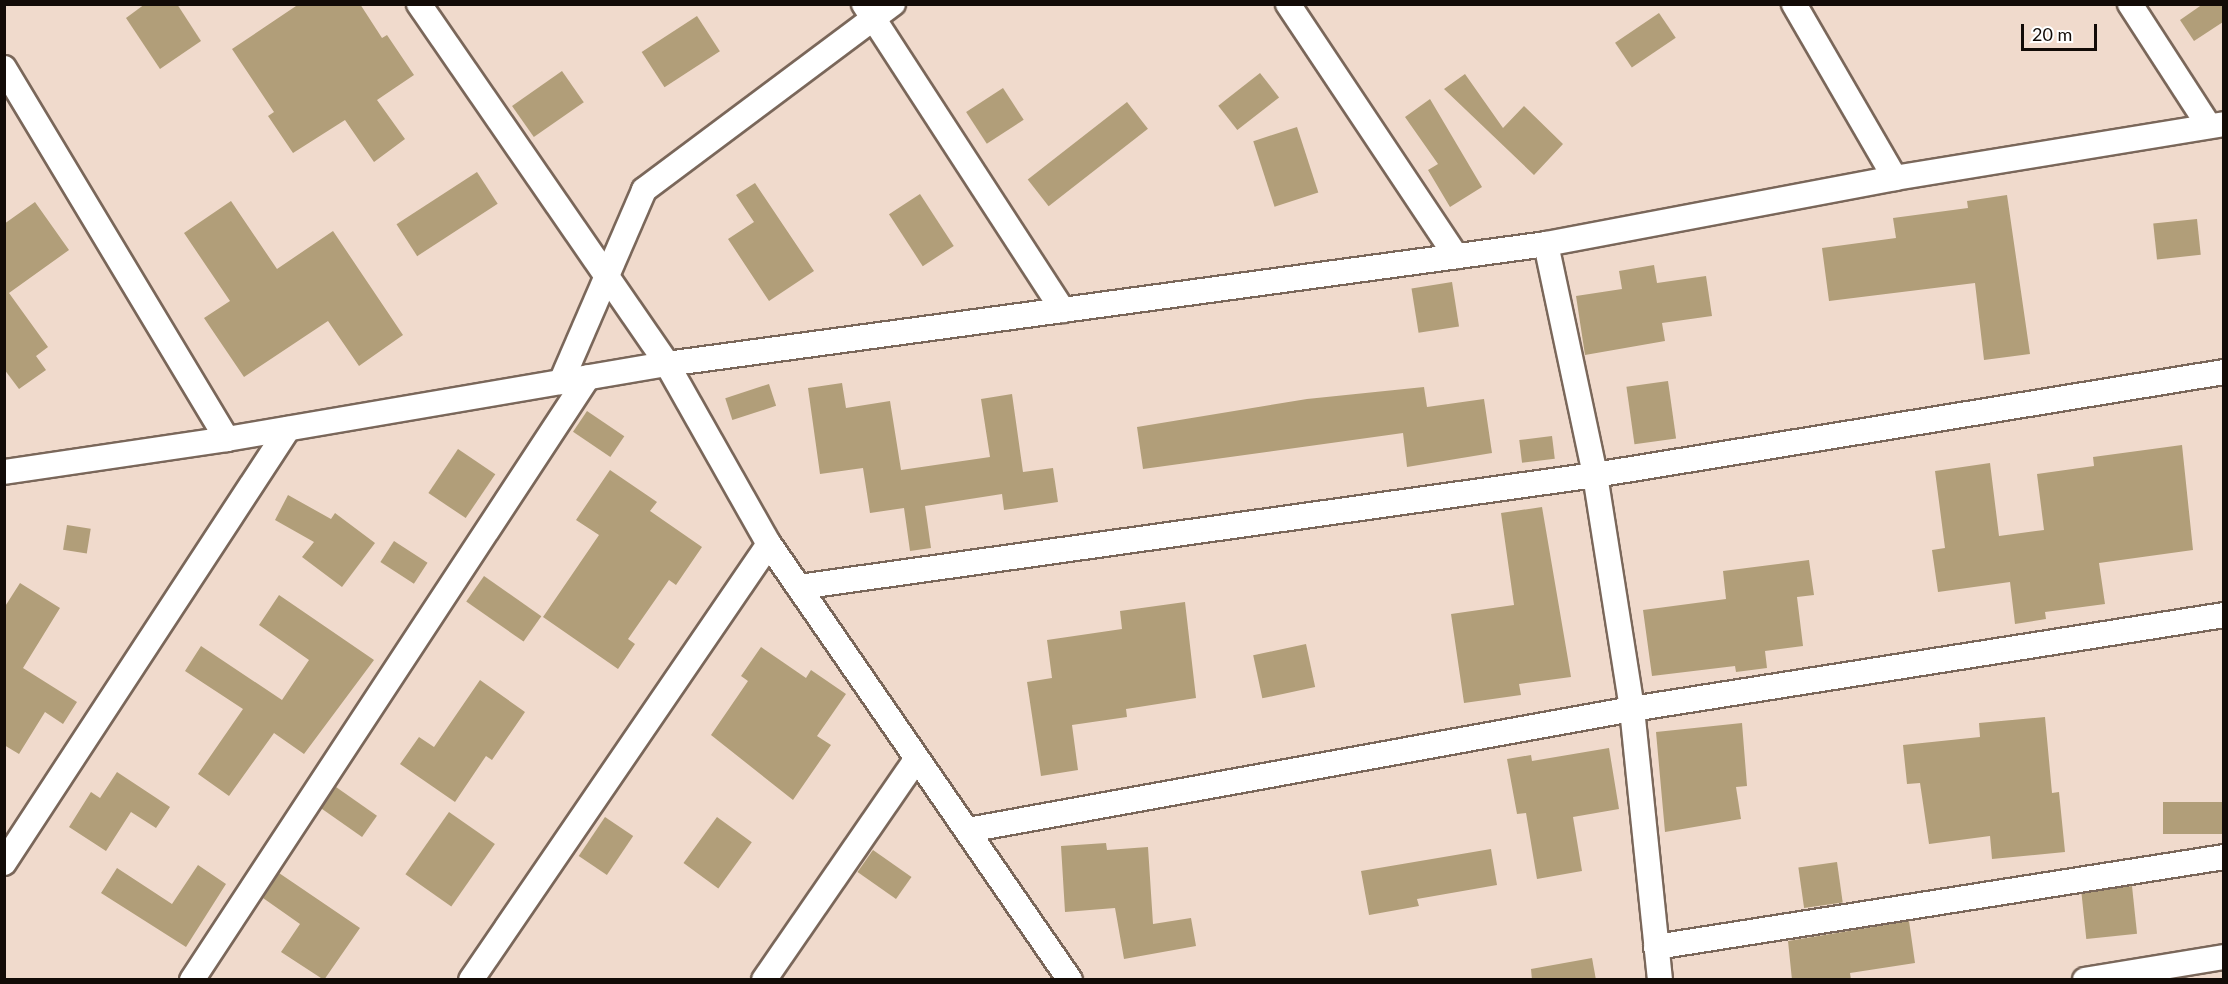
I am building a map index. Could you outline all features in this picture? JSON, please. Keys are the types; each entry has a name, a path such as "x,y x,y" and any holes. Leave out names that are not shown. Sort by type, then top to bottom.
{"street":[{"path":"419,4 667,364 769,544 916,760 968,830 1067,978"},
{"path":"561,382 644,190 869,12 893,4"},
{"path":"1288,4 1456,256"},
{"path":"1794,4 1895,178"},
{"path":"4,472 227,439 667,364 1546,244 1895,178 2216,125 2130,4"},
{"path":"869,12 1063,310"},
{"path":"4,68 227,439"},
{"path":"1546,244 1595,475 1632,709 1660,980"},
{"path":"799,587 1595,475 2223,372"},
{"path":"192,980 588,377"},
{"path":"4,863 288,429"},
{"path":"471,980 769,544"},
{"path":"968,830 1632,709 2223,615"},
{"path":"764,980 916,760"},
{"path":"1656,947 2223,857"},
{"path":"2085,980 2223,957"}],"building":[{"path":"145,4 177,4 201,41 160,69 126,18"},
{"path":"299,4 360,4 382,38 387,35 414,75 377,100 405,139 374,162 345,120 293,153 268,116 274,112 232,49"},
{"path":"2203,4 2223,4 2223,22 2194,41 2180,20"},
{"path":"1659,13 1676,38 1632,68 1615,43"},
{"path":"697,16 720,51 665,87 642,52"},
{"path":"562,71 584,102 534,137 512,106"},
{"path":"1260,73 1279,97 1237,130 1218,106"},
{"path":"1465,74 1503,128 1524,106 1563,144 1534,175 1444,89"},
{"path":"1003,88 1024,120 987,144 966,112"},
{"path":"1430,99 1482,187 1450,207 1428,170 1438,164 1405,117"},
{"path":"1127,102 1148,129 1049,206 1028,180"},
{"path":"1297,127 1318,193 1275,207 1253,141"},
{"path":"477,172 498,204 417,256 396,224"},
{"path":"755,183 814,271 769,301 728,239 754,222 736,195"},
{"path":"920,194 954,246 923,266 889,214"},
{"path":"2007,195 2030,354 1984,360 1975,283 1829,301 1822,248 1896,238 1893,218 1968,208 1967,201"},
{"path":"231,201 277,269 333,231 403,335 359,366 328,321 244,377 204,318 230,301 184,233"},
{"path":"35,202 69,250 9,293 48,347 36,356 46,370 19,389 4,369 4,224"},
{"path":"2197,219 2201,255 2157,259 2153,224"},
{"path":"1654,265 1657,283 1706,276 1712,316 1662,323 1665,341 1585,355 1576,296 1622,289 1619,271"},
{"path":"1452,282 1459,326 1419,333 1412,288"},
{"path":"1668,381 1676,438 1634,444 1626,387"},
{"path":"842,383 846,408 890,401 901,470 990,457 981,399 1012,394 1023,472 1053,468 1058,502 1004,510 1002,494 925,506 931,548 910,551 904,508 870,513 863,468 820,474 808,388"},
{"path":"769,384 776,406 732,420 725,398"},
{"path":"1424,387 1427,407 1484,399 1492,453 1407,467 1403,433 1143,469 1137,427 1307,399"},
{"path":"587,411 624,436 610,457 573,432"},
{"path":"1552,436 1555,459 1522,463 1519,440"},
{"path":"2182,445 2193,550 2099,563 2105,604 2045,612 2046,619 2015,624 2010,582 1938,592 1932,550 1945,548 1935,471 1990,463 1999,536 2044,530 2037,474 2094,466 2093,457"},
{"path":"458,449 495,474 466,518 428,493"},
{"path":"610,470 657,502 650,511 702,547 676,585 669,580 628,639 635,644 618,669 543,617 599,535 576,520"},
{"path":"288,495 331,519 335,513 375,543 342,587 302,557 314,542 275,520"},
{"path":"1542,507 1571,677 1519,684 1521,695 1464,703 1451,614 1514,605 1501,513"},
{"path":"67,525 91,529 87,553 63,550"},
{"path":"394,541 428,563 414,584 380,562"},
{"path":"1809,560 1814,595 1797,597 1803,646 1765,651 1767,668 1736,672 1735,666 1652,676 1643,610 1726,599 1723,571"},
{"path":"484,576 541,616 524,642 466,601"},
{"path":"20,583 60,608 23,668 77,702 63,724 45,712 19,754 4,745 4,608"},
{"path":"279,595 374,660 304,754 274,733 229,796 198,774 243,709 185,671 201,646 282,700 309,660 259,625"},
{"path":"1185,602 1196,698 1126,709 1127,717 1072,725 1078,770 1041,776 1027,682 1052,678 1047,640 1122,629 1120,611"},
{"path":"1306,644 1315,687 1262,698 1253,655"},
{"path":"761,647 806,678 811,670 846,694 817,736 831,745 793,800 711,735 748,681 741,676"},
{"path":"480,680 525,712 492,760 486,756 455,802 400,764 419,737 434,747"},
{"path":"2045,717 2052,793 2059,792 2065,852 1992,859 1990,836 1929,844 1920,783 1907,784 1903,745 1980,737 1979,723"},
{"path":"1742,723 1747,786 1736,787 1741,819 1665,832 1656,732"},
{"path":"1609,748 1619,809 1573,817 1582,871 1537,879 1526,813 1517,814 1507,759 1531,755 1532,761"},
{"path":"117,772 170,807 156,828 131,812 106,851 69,827 91,792 100,798"},
{"path":"336,787 377,816 362,837 321,808"},
{"path":"2163,802 2223,802 2223,834 2163,834"},
{"path":"449,812 495,844 451,906 405,874"},
{"path":"605,817 633,836 607,875 579,856"},
{"path":"717,817 752,842 718,888 683,863"},
{"path":"1106,843 1107,850 1148,847 1153,924 1191,918 1196,946 1124,959 1115,908 1065,912 1061,846"},
{"path":"1491,849 1497,885 1417,899 1419,906 1369,915 1361,871"},
{"path":"873,850 912,877 896,899 858,872"},
{"path":"1837,862 1843,903 1804,908 1798,867"},
{"path":"198,865 226,884 186,947 101,893 117,868 172,904"},
{"path":"279,873 360,928 324,980 281,952 300,924 263,898"},
{"path":"2132,886 2137,934 2086,939 2081,891"},
{"path":"1909,921 1915,963 1850,973 1851,980 1792,980 1788,941"},
{"path":"1592,958 1596,980 1532,980 1531,969"}]}
